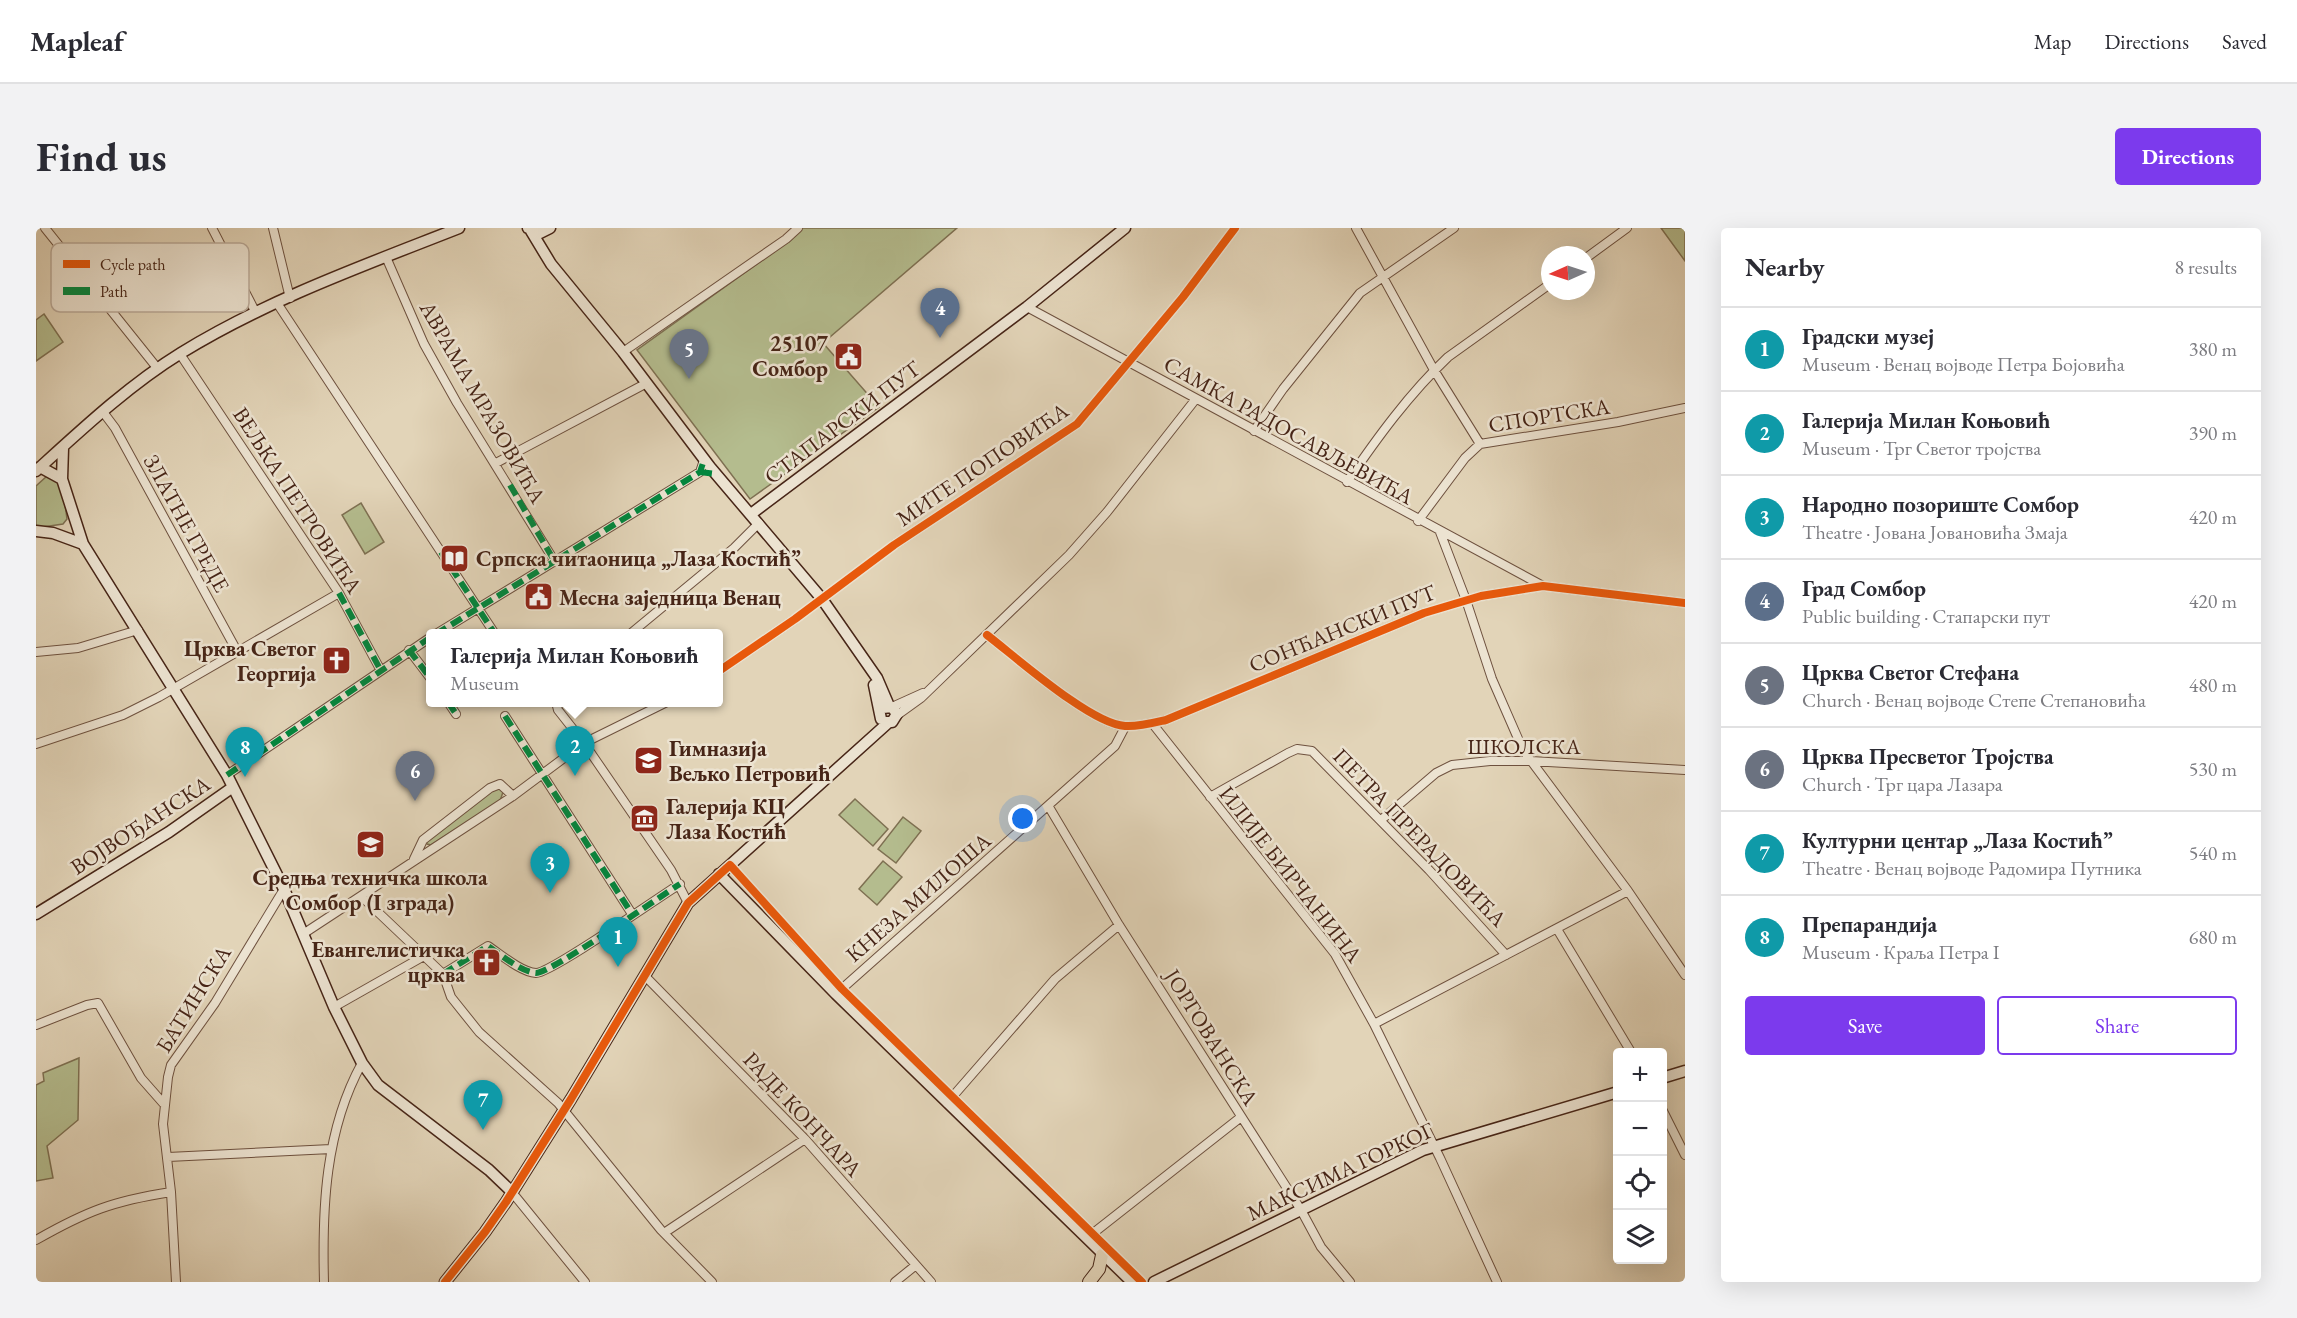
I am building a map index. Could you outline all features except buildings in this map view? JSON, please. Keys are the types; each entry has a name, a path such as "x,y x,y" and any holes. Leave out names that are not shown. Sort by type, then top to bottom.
{"main road":[{"path":"62,479 38,469 103,412 180,354 277,303 459,228"},
{"name":"СТАПАРСКИ ПУТ","path":"751,514 1027,307 1125,228"},
{"path":"543,252 549,229"},
{"path":"530,230 540,233 549,229"},
{"path":"445,1282 485,1232 563,1110 688,903 856,752 860,743 888,713 873,673 822,599 704,460 623,352 551,264 530,230"},
{"path":"63,448 62,479 72,516 83,544 227,774 284,889 334,1007 362,1063 378,1085 489,1170 511,1191"},
{"path":"53,533 66,527 72,516"},
{"path":"36,531 53,533 83,544"},
{"name":"ВОЈВОЂАНСКА","path":"36,914 169,831 233,787"},
{"path":"719,874 836,994 1132,1282"},
{"path":"1667,1076 1685,1071"},
{"name":"МАКСИМА ГОРКОГ","path":"1154,1282 1434,1146 1613,1093"},
{"path":"1089,1282 1099,1269 1102,1255"}],"street":[{"path":"45,228 57,243"},
{"path":"212,228 220,243"},
{"path":"273,228 290,298"},
{"path":"623,352 786,239 798,228"},
{"name":"МИТЕ ПОПОВИЋА","path":"723,668 894,545 1077,424 1183,297 1235,228"},
{"path":"1356,228 1434,370 1480,444"},
{"path":"1254,430 1349,306 1382,276 1454,228"},
{"path":"1595,251 1627,228"},
{"name":"АВРАМА МРАЗОВИЋА","path":"386,257 424,344 471,426 510,485 555,562"},
{"path":"1347,482 1379,436 1434,370 1448,357 1541,290"},
{"path":"249,299 256,313"},
{"path":"277,303 492,629"},
{"name":"САМКА РАДОСАВЉЕВИЋА","path":"1027,307 1418,521 1543,586"},
{"path":"112,312 158,369"},
{"name":"ВЕЉКА ПЕТРОВИЋА","path":"180,354 339,593 380,669"},
{"path":"496,463 645,384"},
{"path":"888,713 927,692 1076,547 1195,399"},
{"name":"СПОРТСКА","path":"1418,521 1465,458 1480,444 1618,422 1685,408"},
{"name":"ЗЛАТНЕ ГРЕДЕ","path":"103,412 115,428 238,653"},
{"path":"700,472 704,460"},
{"path":"443,629 700,472 716,474"},
{"path":"635,629 734,548 759,523"},
{"path":"1440,532 1466,600 1492,679 1523,750 1628,891 1685,975"},
{"name":"СОНЋАНСКИ ПУТ","path":"1125,727 1166,720 1424,613 1466,600 1543,586 1685,603"},
{"path":"36,744 123,715 238,653 339,593"},
{"path":"36,652 78,648 138,630"},
{"path":"987,635 1074,702 1110,723 1125,727"},
{"path":"227,774 426,640"},
{"path":"410,650 426,672"},
{"path":"451,707 456,714"},
{"path":"557,707 584,742 680,884 688,903"},
{"path":"303,934 513,796 584,742 657,707"},
{"path":"505,716 632,914"},
{"name":"ИЛИЈЕ БИРЧАНИНА","path":"1152,723 1335,954 1374,1024 1497,1282"},
{"name":"КНЕЗА МИЛОША","path":"836,994 1049,807 1115,746 1125,727"},
{"name":"ПЕТРА ПРЕРАДОВИЋА","path":"1210,797 1288,753 1304,749 1312,751 1381,820 1506,955"},
{"name":"ШКОЛСКА","path":"1381,820 1444,768 1491,761 1531,761 1685,770"},
{"path":"414,859 423,840 490,788 500,784 513,796"},
{"name":"ЈОРГОВАНСКА","path":"1049,807 1119,925 1301,1210 1321,1247 1350,1282"},
{"path":"443,974 488,946 532,972 541,972 595,941 632,914 680,884"},
{"name":"БАТИНСКА","path":"176,1282 164,1103 171,1065 214,1003 284,889"},
{"path":"1374,1024 1628,891"},
{"path":"362,897 443,974 451,997 479,1032 563,1110 664,1233 712,1282"},
{"path":"947,1103 1055,979 1119,925"},
{"path":"1557,929 1628,1048"},
{"path":"334,1007 424,956"},
{"name":"РАДЕ КОНЧАРА","path":"644,975 805,1139 931,1282"},
{"path":"36,1024 98,1003 141,1078 164,1103"},
{"path":"324,1282 325,1186 331,1149 354,1078 362,1063"},
{"path":"1087,1238 1241,1117"},
{"path":"1667,1119 1685,1155"},
{"path":"664,1233 805,1139"},
{"path":"168,1157 331,1149"},
{"path":"511,1191 585,1282"},
{"path":"36,1240 96,1208 128,1199 171,1192"},
{"path":"895,1282 916,1265"}],"green space":[{"path":"802,228 957,228 823,343 879,407 750,499 637,350 782,246"},
{"path":"1661,228 1685,228 1685,261"},
{"path":"44,314 63,342 36,361 36,320"},
{"path":"55,475 63,489 67,519 63,524 36,528 36,486 47,476"},
{"path":"361,503 384,542 365,554 342,515"},
{"path":"499,788 503,792 500,801 431,845 427,844 426,841 492,789"},
{"path":"855,799 888,829 873,846 839,815"},
{"path":"903,817 921,831 896,863 878,849"},
{"path":"883,861 902,877 877,905 859,889"},
{"path":"79,1058 78,1120 47,1146 53,1178 36,1181 36,1085 44,1081 43,1073"}],"marked path":[{"path":"444,629 700,472 704,460"},
{"path":"700,472 716,474"},
{"path":"510,485 555,562"},
{"path":"441,552 492,629"},
{"path":"339,593 380,669"},
{"path":"227,775 426,640"},
{"path":"409,650 426,672"},
{"path":"451,707 456,714"},
{"path":"505,716 632,914"},
{"path":"443,974 488,946 530,972 546,970 680,884"}],"cycle path":[{"path":"723,668 795,619 894,545 1077,424 1183,297 1235,228"},
{"path":"987,635 1074,702 1111,722 1130,726 1166,720 1424,613 1481,596 1543,586 1685,603"},
{"path":"445,1282 506,1202 571,1099 688,903 730,865 842,989 1142,1282"}],"place":[{"name":"Град Сомбор","path":"940,338"},
{"name":"25107 Сомбор","path":"849,356"},
{"name":"Црква Светог Стефана","path":"689,379"},
{"name":"Српска читаоница „Лаза Костић”","path":"455,558"},
{"name":"Месна заједница Венац","path":"538,597"},
{"name":"Црква Светог Георгија","path":"337,661"},
{"name":"Гимназија Вељко Петровић","path":"648,761"},
{"name":"Галерија Милан Коњовић","path":"575,776"},
{"name":"Препарандија","path":"245,777"},
{"name":"Црква Пресветог Тројства","path":"415,801"},
{"name":"Галерија КЦ Лаза Костић","path":"645,819"},
{"name":"Средња техничка школа Сомбор (I зграда)","path":"370,845"},
{"name":"Народно позориште Сомбор","path":"550,893"},
{"name":"Евангелистичка црква","path":"486,962"},
{"name":"Градски музеј","path":"618,967"},
{"name":"Културни центар „Лаза Костић”","path":"483,1130"}]}
